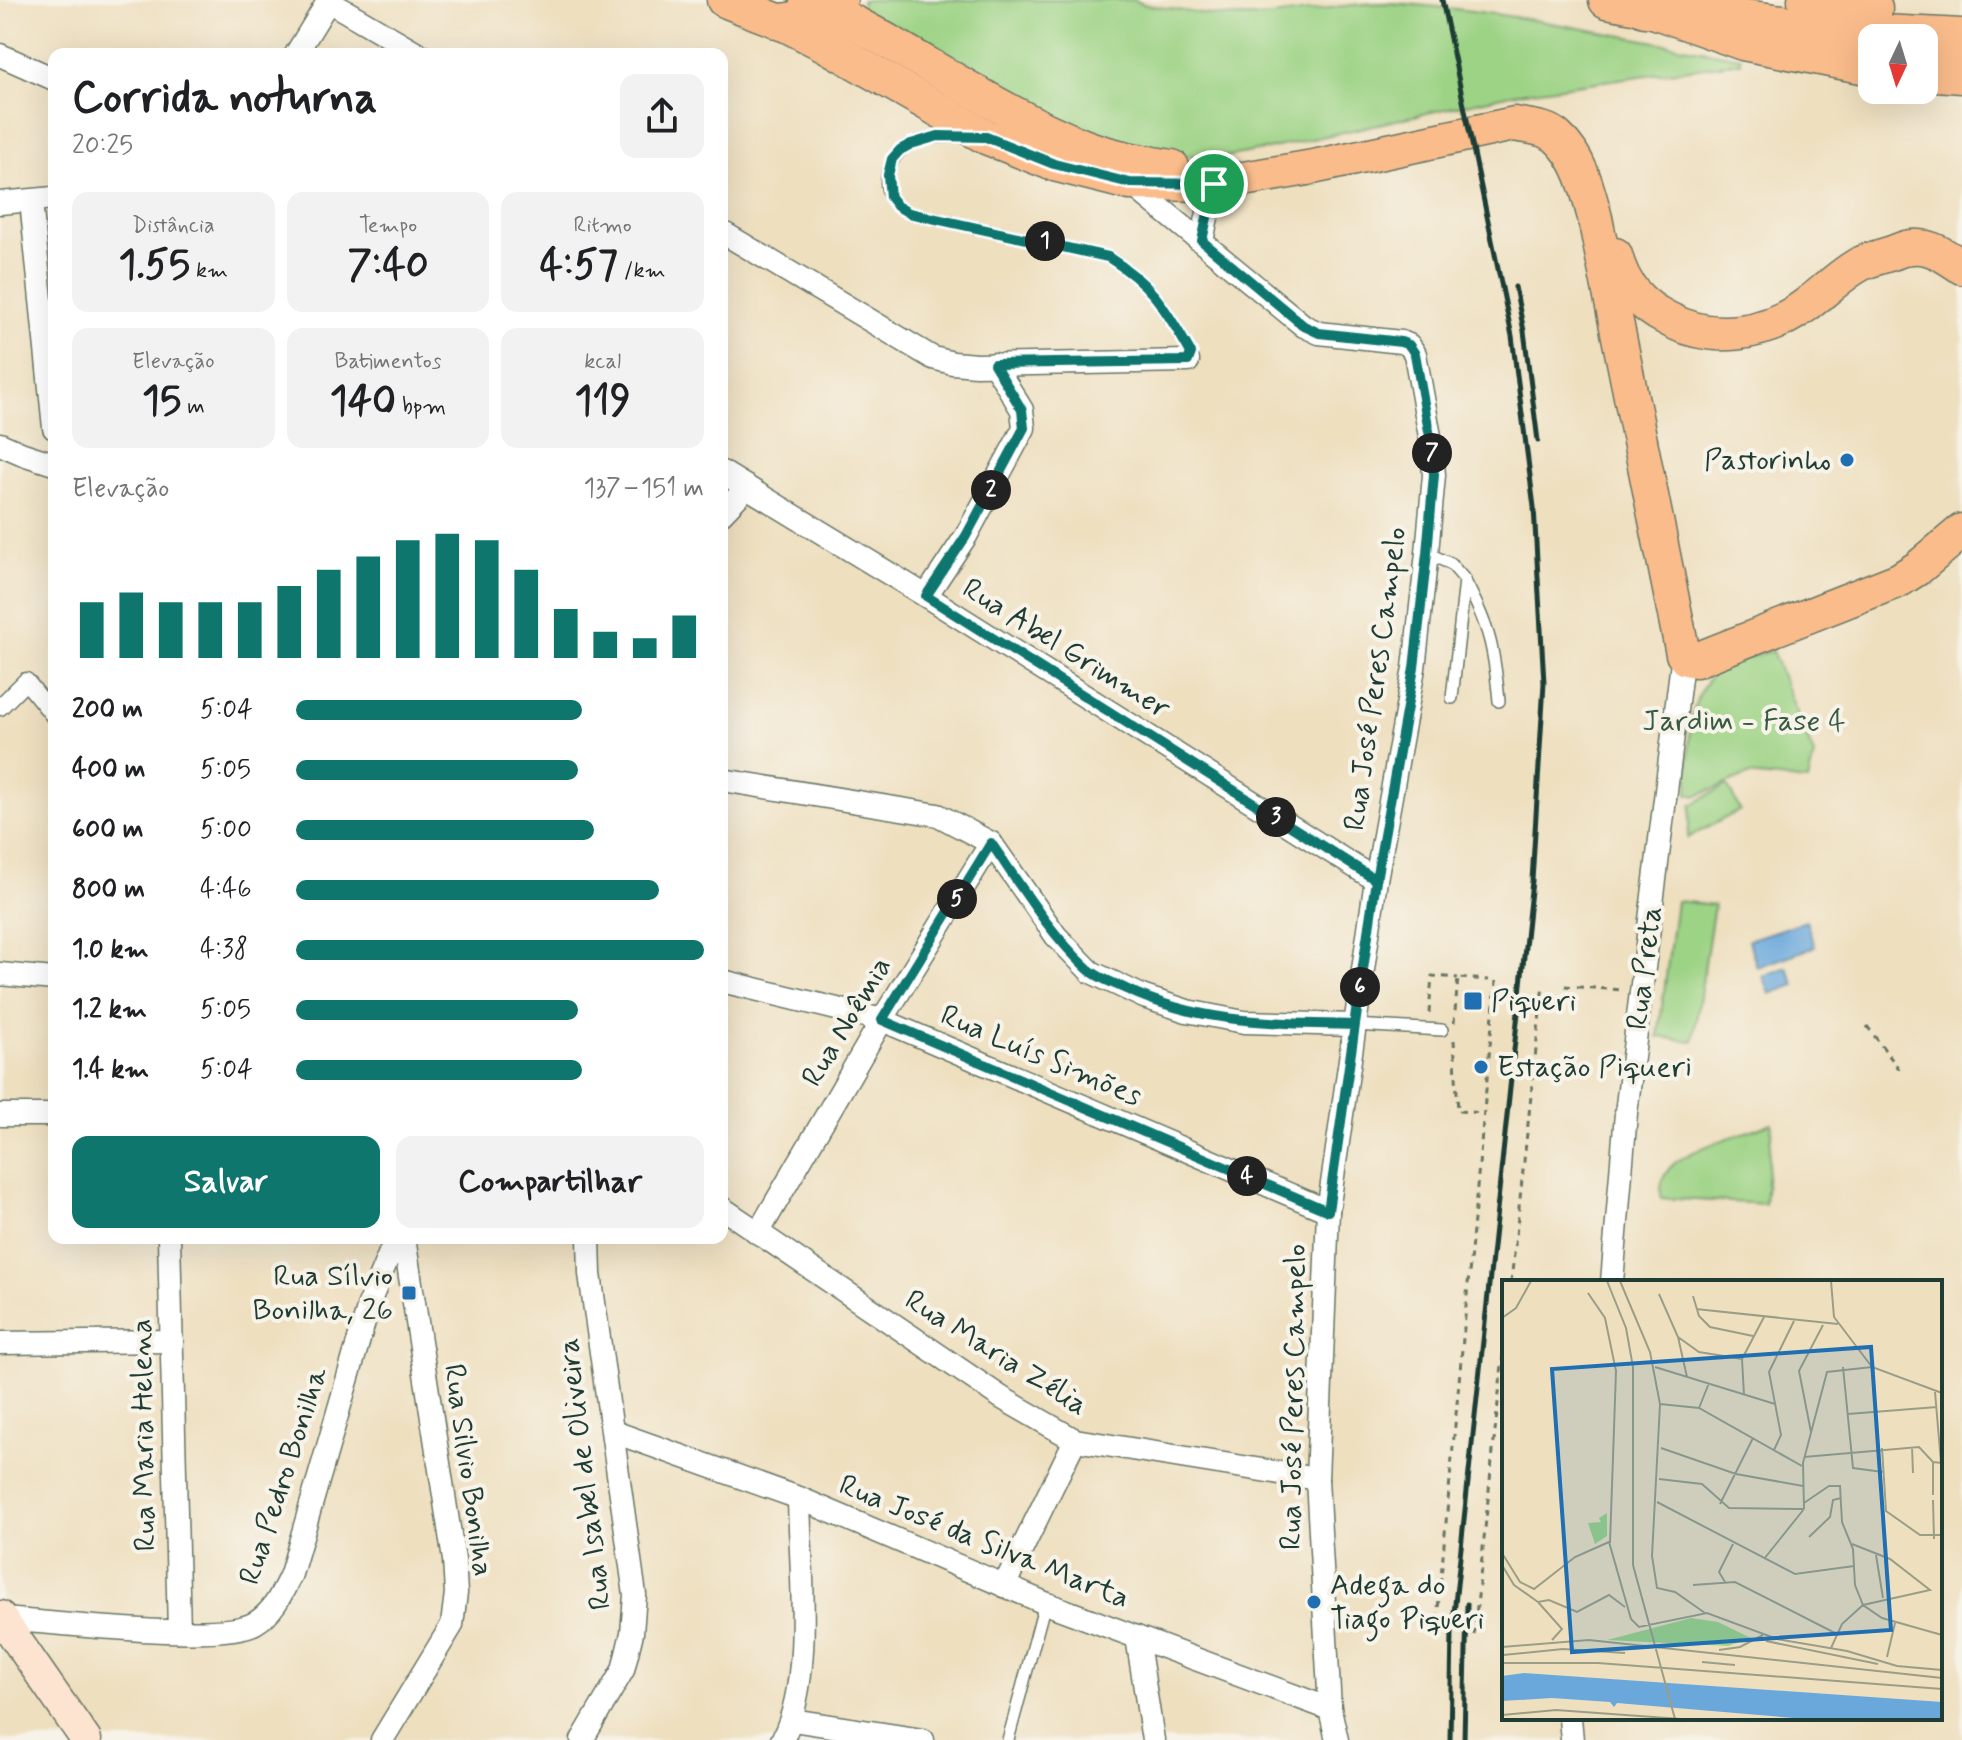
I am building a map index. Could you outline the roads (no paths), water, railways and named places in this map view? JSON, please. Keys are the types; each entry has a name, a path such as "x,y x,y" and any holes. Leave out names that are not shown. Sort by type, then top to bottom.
{"highway":[{"path":"1607,0 1844,33 1962,39"},
{"path":"1808,0 1962,18"},
{"path":"1645,7 1743,42 1858,64"},
{"path":"1938,73 1962,75"}],"main road":[{"path":"724,0 813,7 1003,108 1084,147 1136,161 1177,167 1203,169 1309,154 1430,125 1520,110 1544,111 1570,126 1590,148 1603,182 1617,261 1619,300"},
{"path":"813,7 824,44 986,137 1054,164 1130,183 1214,184 1313,167 1514,124 1541,128 1557,136 1585,180 1619,300"},
{"path":"1619,300 1651,311 1677,325 1708,333 1734,334 1766,327 1803,308 1861,264 1912,246 1938,251 1962,267"},
{"name":"Rua Preta","path":"1619,300 1686,666"},
{"path":"1686,666 1899,580 1962,531"},
{"path":"2,1618 86,1740"}],"street":[{"path":"300,48 328,0 409,48"},
{"path":"0,55 48,76"},
{"name":"Rua José Peres Campelo","path":"1130,183 1304,326 1319,333 1409,345 1415,354 1431,442 1434,475 1414,668 1376,880 1328,1211 1317,1479 1330,1709 1337,1740"},
{"path":"1202,241 1214,184"},
{"path":"0,203 48,199"},
{"path":"31,201 48,369"},
{"path":"728,236 933,358 953,363 994,364 1188,361"},
{"path":"926,596 966,536 1024,428 1022,410 994,364"},
{"path":"0,444 48,462"},
{"name":"Rua Abel Grimmer","path":"728,476 926,596 1376,880"},
{"path":"728,507 747,487"},
{"name":"Rua Preta","path":"1612,1280 1626,1113 1686,666"},
{"path":"0,707 26,681 48,708"},
{"path":"728,781 938,815 991,843 1056,936 1091,972 1144,997 1187,1011 1244,1022 1354,1025"},
{"name":"Rua Noêmia","path":"758,1233 882,1020 991,843"},
{"path":"0,974 48,978"},
{"name":"Rua Luís Simões","path":"728,982 882,1020 1328,1211"},
{"path":"0,1115 48,1115"},
{"name":"Rua Maria Zélia","path":"728,1212 1002,1398 1075,1440 1317,1479"},
{"name":"Rua Maria Helena","path":"169,1244 179,1631"},
{"name":"Rua Pedro Bonilha","path":"2,1618 179,1631 224,1631 254,1624 277,1604 291,1574 371,1298 394,1244"},
{"name":"Rua Silvio Bonilha","path":"382,1740 452,1625 456,1593 454,1560 405,1244"},
{"name":"Rua Isabel de Oliveira","path":"582,1740 623,1670 632,1633 635,1595 590,1274 589,1244"},
{"path":"0,1343 172,1341"},
{"name":"Rua José da Silva Marta","path":"614,1432 799,1498 1045,1603 1330,1709"},
{"path":"1004,1586 1075,1440"},
{"path":"799,1498 802,1645 787,1730 923,1740"},
{"path":"1137,1637 1153,1740"},
{"path":"1570,1720 1572,1740"}],"lane":[{"path":"986,137 938,136 900,150 892,159 888,175 890,197 909,213 1108,257 1132,272 1157,296 1191,353 1188,361"},
{"path":"1427,553 1451,564 1465,580 1484,617 1493,647 1499,701"},
{"path":"1452,698 1465,580"},
{"path":"1354,1025 1442,1030"},
{"path":"1008,1740 1045,1603"}],"water":[{"path":"1806,921 1815,947 1757,967 1748,940"},
{"path":"1787,967 1795,985 1770,994 1763,976"}],"railway":[{"path":"1442,0 1512,336 1534,507 1544,683 1532,881 1452,1632 1450,1740"},
{"path":"1515,287 1524,331 1538,441"},
{"path":"1464,1740 1467,1604"}],"place":[{"name":"Pastorinho","path":"1847,460"},
{"name":"Piqueri","path":"1473,1001"},
{"name":"Estação Piqueri","path":"1481,1067"},
{"name":"Rua Sílvio Bonilha, 26","path":"409,1293"},
{"name":"Adega do Tiago Piqueri","path":"1314,1602"}],"park label":[{"name":"Jardim - Fase 4","path":"1744,721"}]}
